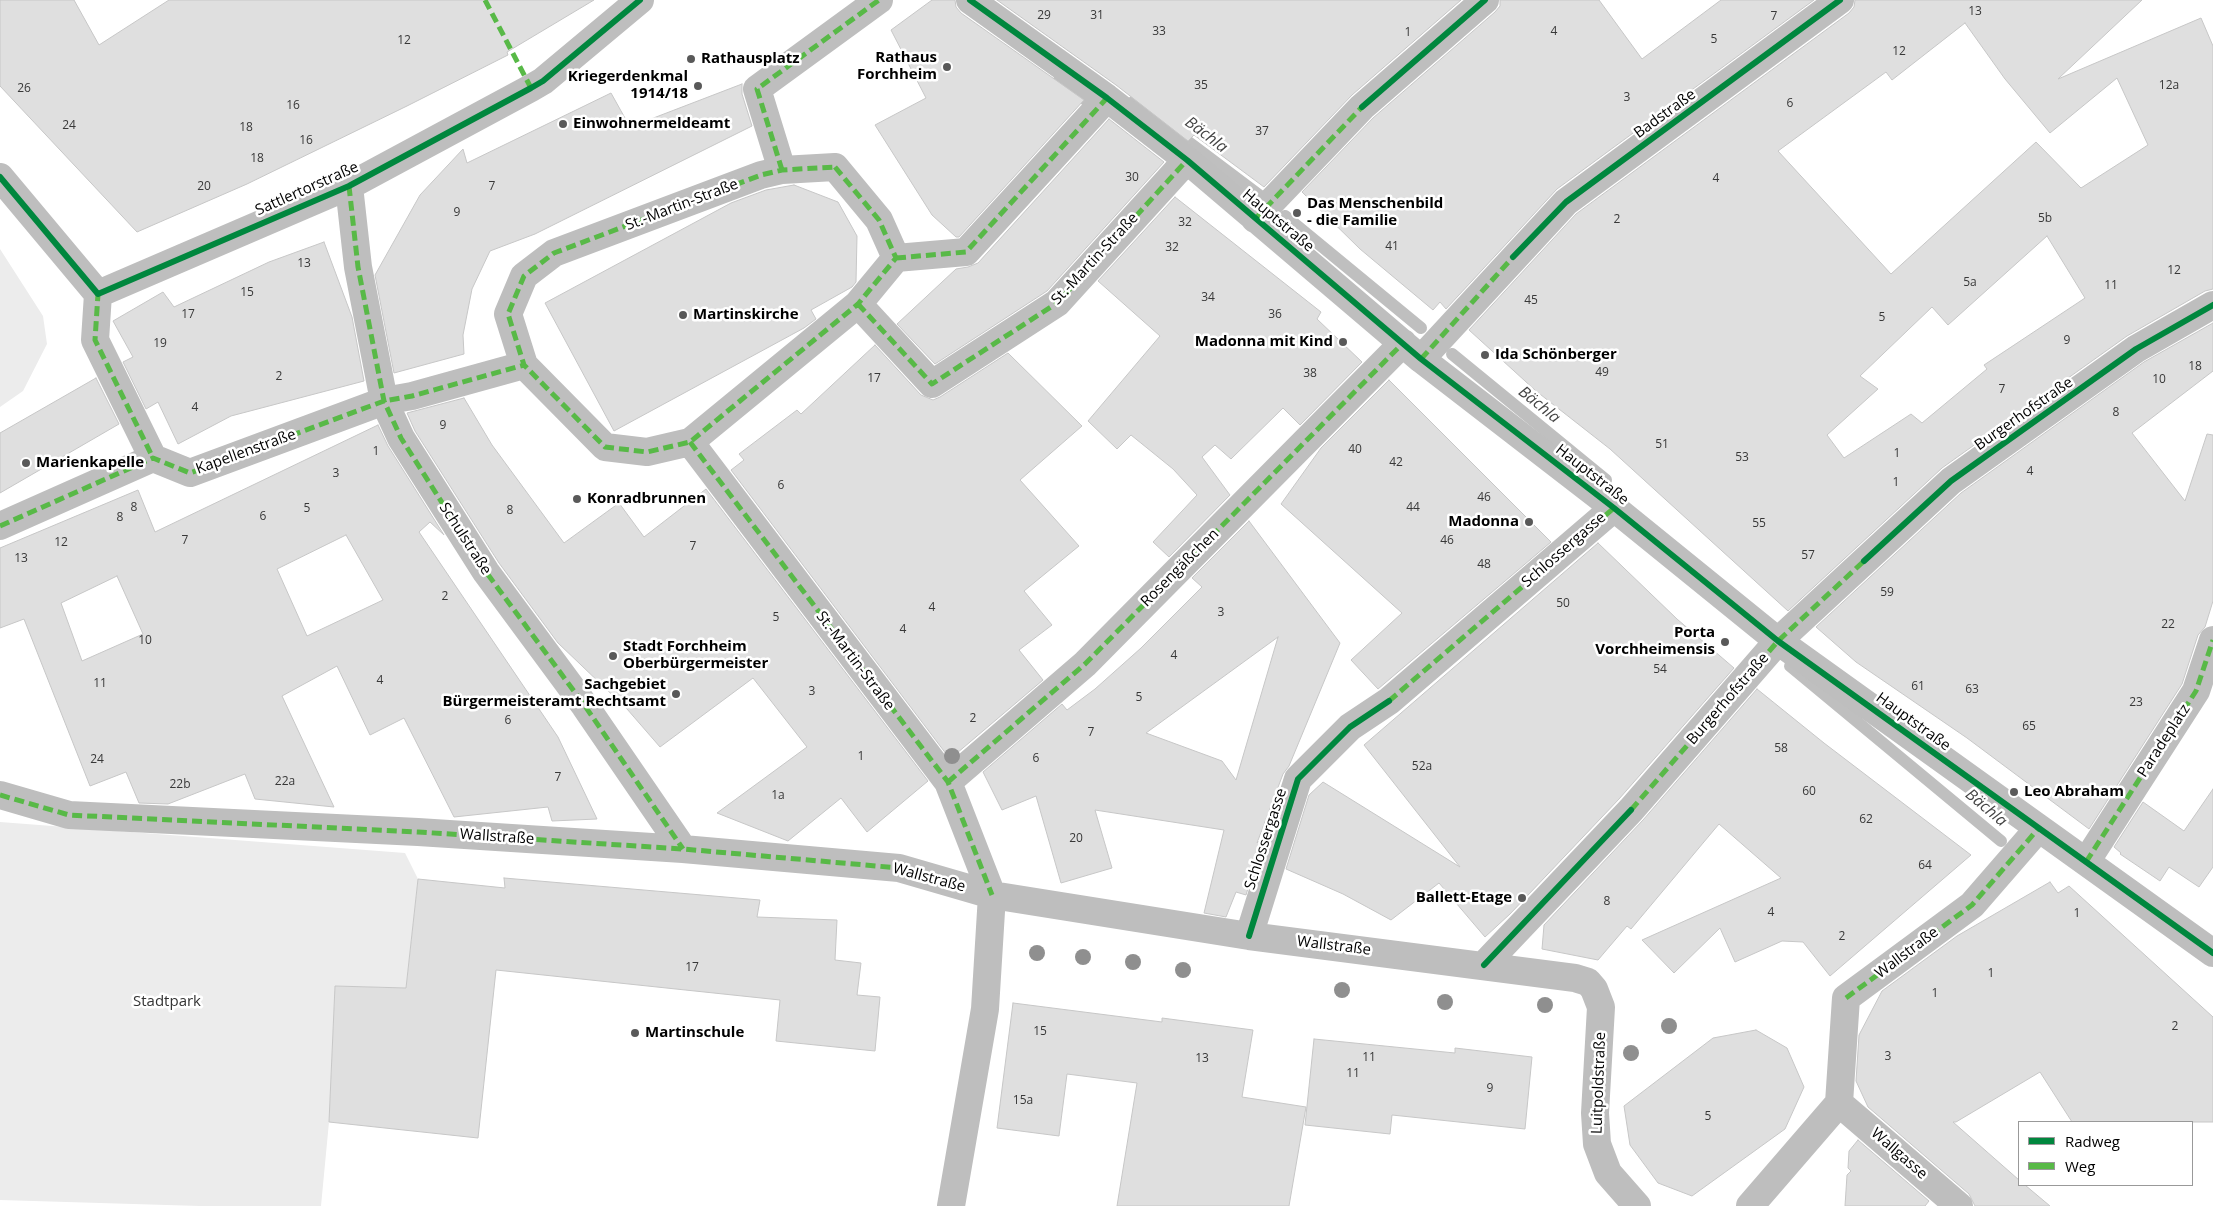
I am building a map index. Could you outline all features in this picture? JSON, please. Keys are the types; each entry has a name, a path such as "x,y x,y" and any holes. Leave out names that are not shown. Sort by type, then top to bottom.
{"street":[{"name":"Sattlertorstraße","path":"98,294 349,186 543,81 640,0"},
{"path":"782,170 757,89 879,0"},
{"name":"Hauptstraße","path":"970,0 1108,98 1187,160 1412,351 1614,508 1778,641 2213,953"},
{"path":"1255,219 1362,107 1485,0"},
{"name":"Badstraße","path":"1412,351 1513,257 1566,202 1840,0"},
{"path":"896,258 966,252 1108,98"},
{"name":"St.-Martin-Straße","path":"858,304 932,384 1057,303 1187,160"},
{"name":"St.-Martin-Straße","path":"835,167 879,220 896,258 858,304 690,442 647,452 605,447 524,365 508,314 524,276 554,254 761,175 782,170 835,167"},
{"path":"0,177 98,294 95,340 153,458 0,526"},
{"name":"Schulstraße","path":"349,186 358,266 384,401 401,438 486,572 585,706 683,849"},
{"name":"Burgerhofstraße","path":"1484,965 1631,810 1778,641 1951,481 2136,349 2213,305"},
{"name":"Rosengäßchen","path":"948,782 1086,664 1412,351"},
{"path":"384,401 412,396 524,365"},
{"name":"Kapellenstraße","path":"153,458 190,473 384,401"},
{"name":"St.-Martin-Straße","path":"690,442 948,782 992,895"},
{"name":"Schlossergasse","path":"1249,936 1298,779 1350,727 1389,701 1614,508"},
{"name":"Paradeplatz","path":"2086,862 2196,691 2213,640"},
{"name":"Wallstraße","path":"0,795 69,816 418,832 683,849 899,868 992,895 1249,936 1484,965 1588,982 1594,989 1601,1008"},
{"name":"Wallstraße","path":"1839,1102 1846,998 1972,905 2038,829"},
{"path":"951,1206 985,1009 992,895"},
{"name":"Luitpoldstraße","path":"1601,1008 1595,1113 1597,1144 1608,1172 1637,1206"},
{"path":"1750,1206 1839,1102"},
{"name":"Wallgasse","path":"1839,1102 1958,1206"}],"green space":[{"path":"0,249 43,316 47,344 23,391 0,407"},
{"name":"Stadtpark","path":"0,822 405,853 418,879 406,988 335,986 329,1122 321,1206 200,1206 0,1200"}],"building":[{"path":"0,0 74,0 99,45 169,0 594,0 507,52 508,55 247,184 137,232 0,86"},
{"path":"932,0 955,0 956,7 961,13 1084,100 959,237 956,237 932,215 875,125 926,98 891,30"},
{"path":"997,0 1461,0 1352,95 1264,187 1194,135 1188,141 1116,85"},
{"path":"1500,0 1599,0 1642,59 1721,0 1814,0 1557,189 1446,309 1440,302 1433,310 1360,249 1302,192 1373,118 1495,12 1500,6"},
{"path":"1855,0 2142,0 2058,79 2201,18 2213,46 2213,289 2205,291 2127,336 1942,468 1788,611 1610,449 1536,391 1469,330 1576,214 1849,13 1854,7","holes":["1965,23 2005,79 2050,133 2117,78 2148,145 2081,188 2036,142 1891,274 1778,151 1886,72 1892,80","2047,236 2085,298 1984,365 1987,369 1922,423 1911,414 1844,458 1827,435 1878,389 1860,376 1932,307 1948,325"]},
{"path":"742,84 742,94 752,126 535,234 490,251 472,289 463,335 464,354 394,373 375,275 420,195 463,149 467,163 611,93 630,127"},
{"path":"1109,119 1164,162 1047,291 935,364 897,324 956,269 978,263"},
{"name":"Martinskirche","path":"794,185 838,202 857,236 856,282 852,287 811,310 816,319 804,328 614,431 545,303 731,203 766,190"},
{"path":"1175,197 1321,312 1317,319 1362,362 1300,425 1283,408 1231,459 1215,445 1202,457 1230,495 1169,557 1153,542 1197,495 1173,469 1131,435 1117,449 1088,421 1160,336 1098,281"},
{"path":"324,242 352,317 364,381 231,416 178,444 158,402 146,409 123,362 133,357 113,321 163,292 174,307 269,262"},
{"path":"2213,323 2213,371 2132,433 2185,501 2207,434 2213,435 2213,601 2205,627 2198,635 2182,684 2089,829 1967,738 1856,662 1816,627 1961,493 2144,362"},
{"path":"875,345 921,395 933,400 1008,353 1082,426 1020,480 1079,546 1024,591 1052,625 1019,650 1043,680 950,759 731,470 744,460 739,454 797,410 801,414"},
{"name":"Marienkapelle","path":"96,378 119,424 0,493 0,433"},
{"path":"1389,380 1551,542 1378,689 1351,660 1402,613 1281,504 1321,448"},
{"path":"464,398 492,445 564,543 619,503 644,537 706,489 928,781 867,832 841,798 788,841 717,813 807,747 753,678 660,747 627,709 558,643 499,563 415,431 407,413"},
{"path":"378,425 388,446 444,535 430,522 419,532 558,737 597,819 552,821 548,807 454,817 404,718 370,735 337,666 282,696 334,807 255,799 245,774 168,804 139,803 126,772 90,786 24,619 0,628 0,548 138,490 155,532","holes":["346,535 383,600 307,636 277,569","117,576 143,634 82,661 61,603"]},
{"path":"1249,521 1340,643 1289,766 1283,774 1257,843 1264,836 1246,895 1236,892 1226,917 1204,913 1224,830 1095,810 1112,868 1061,883 1036,796 1002,810 983,772 1062,704 1067,710 1095,689 1141,648 1202,587 1192,578","holes":["1278,637 1236,780 1222,761 1146,733"]},
{"path":"1598,543 1677,619 1734,668 1619,799 1510,914 1485,937 1439,883 1391,920 1343,894 1286,869 1309,795 1323,782 1460,867 1364,745"},
{"path":"1757,689 1824,743 1971,855 1830,976 1803,942 1782,941 1735,962 1720,928 1674,973 1642,940 1781,878 1719,824 1631,929 1627,926 1598,960 1542,949 1544,925 1643,820"},
{"path":"2213,789 2213,867 2199,887 2169,867 2160,881 2120,854 2114,847 2143,802 2184,831"},
{"path":"504,878 760,900 757,917 837,920 835,960 861,963 857,995 880,997 875,1051 776,1041 780,1000 496,970 478,1138 329,1122 335,986 406,988 418,879 505,888"},
{"path":"2050,882 2058,893 2069,886 2213,1017 2213,1122 2071,1121 2040,1072 1953,1122 2018,1179 2018,1186 2026,1186 2050,1206 1975,1206 1969,1194 1868,1107 1856,1081 1859,1035 1882,991 1957,936"},
{"path":"1013,1003 1162,1022 1162,1018 1253,1030 1242,1097 1306,1107 1289,1206 1117,1206 1137,1083 1067,1074 1059,1136 997,1128"},
{"path":"1756,1030 1787,1048 1804,1087 1785,1129 1692,1196 1658,1183 1630,1145 1624,1106 1713,1038"},
{"path":"1314,1039 1455,1053 1455,1048 1532,1057 1525,1129 1392,1115 1390,1134 1305,1125"},
{"path":"1858,1140 1929,1201 1925,1206 1845,1206 1847,1175 1851,1171 1848,1168 1849,1151"}],"waterway":[{"name":"Bächla","path":"1059,80 1091,104"},
{"name":"Bächla","path":"1134,101 1259,195"},
{"name":"Bächla","path":"1285,216 1421,328"},
{"name":"Bächla","path":"1452,354 1606,480"},
{"name":"Bächla","path":"1790,666 2001,841"}],"marked path":[{"path":"485,0 531,88"},
{"path":"782,170 757,89 879,0"},
{"path":"896,258 966,252 1107,98"},
{"path":"1255,219 1362,107"},
{"path":"858,304 932,384 1057,303 1187,160"},
{"path":"835,167 879,220 896,258 858,304 690,442 647,452 605,447 524,365 508,314 524,276 554,253 761,175 782,170 835,167"},
{"path":"349,186 358,267 384,401 401,438 486,572 585,706 683,849"},
{"path":"1421,359 1513,257"},
{"path":"96,292 98,294 95,340 153,458"},
{"path":"948,782 1085,664 1403,343"},
{"path":"0,526 153,458 190,473 384,401 412,396 524,365"},
{"path":"690,442 948,782 992,895"},
{"path":"1389,701 1614,508"},
{"path":"1631,810 1778,641 1864,561"},
{"path":"2086,862 2196,691 2213,640"},
{"path":"0,795 69,815 418,832 683,849 899,868"},
{"path":"1846,998 1972,905 2038,829"}],"cycle path":[{"path":"0,177 98,294 349,186 531,88 543,81 640,0"},
{"path":"970,0 1107,98 1187,160 1421,359 1614,508 1778,641 2213,953"},
{"path":"1362,107 1485,0"},
{"path":"1513,257 1566,202 1840,0"},
{"path":"1864,561 1951,481 2136,349 2213,305"},
{"path":"1249,936 1298,779 1350,727 1389,701"},
{"path":"1484,965 1631,810"}],"place":[{"name":"Rathausplatz","path":"691,59"},
{"name":"Rathaus Forchheim","path":"947,67"},
{"name":"Kriegerdenkmal 1914/18","path":"698,86"},
{"name":"Einwohnermeldeamt","path":"563,124"},
{"name":"Das Menschenbild - die Familie","path":"1297,213"},
{"name":"Martinskirche","path":"683,315"},
{"name":"Madonna mit Kind","path":"1343,342"},
{"name":"Ida Schönberger","path":"1485,355"},
{"name":"Marienkapelle","path":"26,463"},
{"name":"Konradbrunnen","path":"577,499"},
{"name":"Madonna","path":"1529,522"},
{"name":"Porta Vorchheimensis","path":"1725,642"},
{"name":"Stadt Forchheim Oberbürgermeister","path":"613,656"},
{"name":"Sachgebiet Bürgermeisteramt Rechtsamt","path":"676,694"},
{"name":"Leo Abraham","path":"2014,792"},
{"name":"Ballett-Etage","path":"1522,898"},
{"name":"Martinschule","path":"635,1033"}]}
